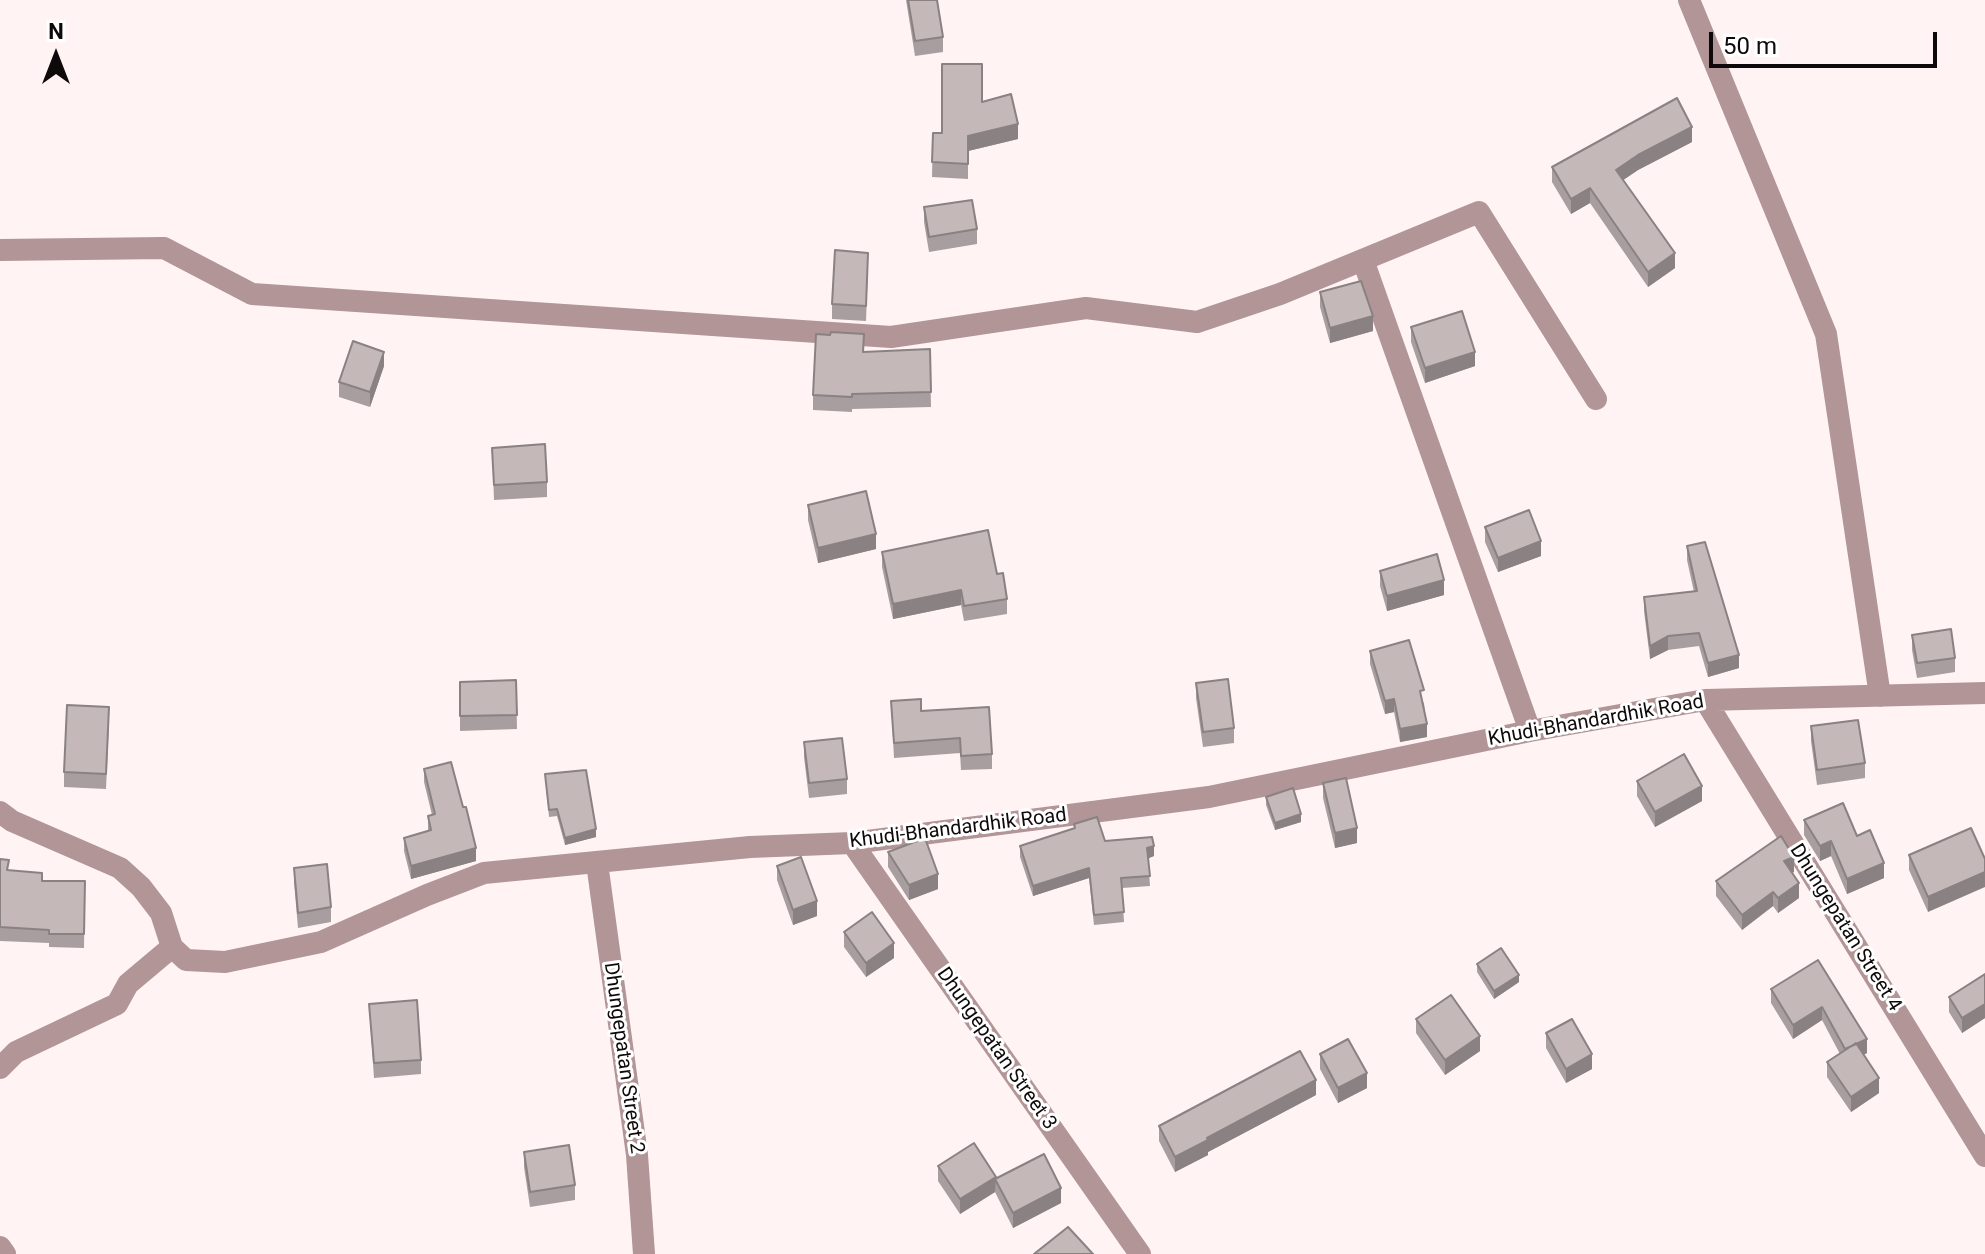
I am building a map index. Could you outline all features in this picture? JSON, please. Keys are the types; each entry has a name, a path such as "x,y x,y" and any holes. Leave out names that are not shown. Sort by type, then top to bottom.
{"street":[{"path":"1689,0 1826,334 1880,696"},
{"path":"0,250 164,248 252,294 891,337 1086,308 1197,322 1280,294 1479,212 1596,399"},
{"path":"1363,260 1530,731"},
{"name":"Khudi-Bhandardhik Road","path":"172,947 186,960 225,962 321,942 484,873 750,847 852,843 1209,797 1530,731 1705,700 1985,693"},
{"name":"Dhungepatan Street 4","path":"1705,700 1985,1156"},
{"path":"0,812 12,821 120,868 141,887 161,913 172,947 128,984 117,1004 16,1052 0,1068"},
{"name":"Dhungepatan Street 3","path":"852,843 1140,1254"},
{"name":"Dhungepatan Street 2","path":"597,863 637,1155 644,1254"},
{"path":"0,1247 5,1254"}],"building":[{"path":"908,0 937,0 943,37 915,41"},
{"path":"942,64 982,64 982,102 1011,94 1018,124 968,136 968,164 932,162 933,133 942,133"},
{"path":"1677,98 1692,127 1616,170 1675,253 1648,272 1590,188 1571,199 1552,167"},
{"path":"972,200 977,229 929,237 924,207"},
{"path":"835,250 868,253 866,306 832,304"},
{"path":"1361,281 1373,316 1330,328 1320,292"},
{"path":"1462,311 1475,352 1425,368 1411,327"},
{"path":"831,332 864,334 863,352 930,349 931,392 852,394 852,397 813,395 816,334 830,335"},
{"path":"353,341 384,352 370,392 339,382"},
{"path":"545,444 547,482 494,485 492,448"},
{"path":"866,491 876,534 818,548 808,505"},
{"path":"1529,510 1541,541 1498,558 1485,527"},
{"path":"988,530 997,574 1003,573 1007,599 964,606 961,590 893,604 882,552"},
{"path":"1705,542 1739,655 1708,663 1699,633 1668,636 1650,646 1644,597 1697,591 1687,546"},
{"path":"1437,554 1444,580 1387,596 1380,571"},
{"path":"1951,629 1955,658 1917,663 1912,635"},
{"path":"1409,640 1424,690 1420,691 1427,724 1400,729 1394,699 1385,701 1370,651"},
{"path":"1228,679 1234,728 1203,732 1196,683"},
{"path":"516,680 517,715 460,716 460,682"},
{"path":"921,699 921,711 989,707 992,754 961,756 960,738 894,743 891,701"},
{"path":"67,705 109,707 106,774 64,772"},
{"path":"1858,720 1865,763 1817,770 1811,726"},
{"path":"842,738 847,779 809,783 804,742"},
{"path":"1684,754 1702,786 1655,812 1637,781"},
{"path":"451,762 476,848 411,866 404,838 431,830 428,816 435,814 424,769"},
{"path":"586,770 596,829 565,838 557,809 549,810 545,774"},
{"path":"1346,778 1357,828 1335,833 1323,783"},
{"path":"1293,788 1301,814 1275,823 1266,797"},
{"path":"1843,803 1857,836 1870,830 1884,863 1847,879 1831,841 1820,846 1804,820"},
{"path":"1097,817 1105,841 1152,837 1154,846 1147,848 1150,876 1121,878 1124,912 1094,915 1089,868 1033,886 1020,846 1075,828 1074,824"},
{"path":"1971,828 1985,859 1985,872 1928,897 1909,855"},
{"path":"1781,836 1794,857 1784,861 1799,883 1778,898 1773,892 1742,915 1716,881"},
{"path":"925,838 938,874 909,885 888,852"},
{"path":"801,857 817,901 793,910 777,866"},
{"path":"0,859 9,860 7,870 42,873 42,881 85,881 84,934 49,934 49,930 0,927"},
{"path":"327,864 331,907 298,913 294,868"},
{"path":"872,912 894,943 866,963 844,932"},
{"path":"1501,948 1519,975 1494,991 1477,964"},
{"path":"1818,960 1867,1039 1845,1049 1822,1007 1793,1025 1771,989"},
{"path":"1985,974 1985,1004 1962,1018 1949,997"},
{"path":"1451,995 1480,1036 1445,1060 1416,1019"},
{"path":"417,1000 421,1060 374,1063 369,1004"},
{"path":"1572,1019 1592,1054 1566,1069 1546,1033"},
{"path":"1348,1039 1367,1073 1338,1088 1320,1054"},
{"path":"1856,1043 1879,1078 1851,1097 1827,1062"},
{"path":"1300,1051 1316,1080 1175,1157 1159,1126"},
{"path":"974,1143 996,1177 960,1199 938,1166"},
{"path":"569,1145 575,1185 530,1192 524,1152"},
{"path":"1044,1154 1061,1188 1013,1213 995,1179"},
{"path":"1068,1227 1093,1254 1034,1254"}]}
